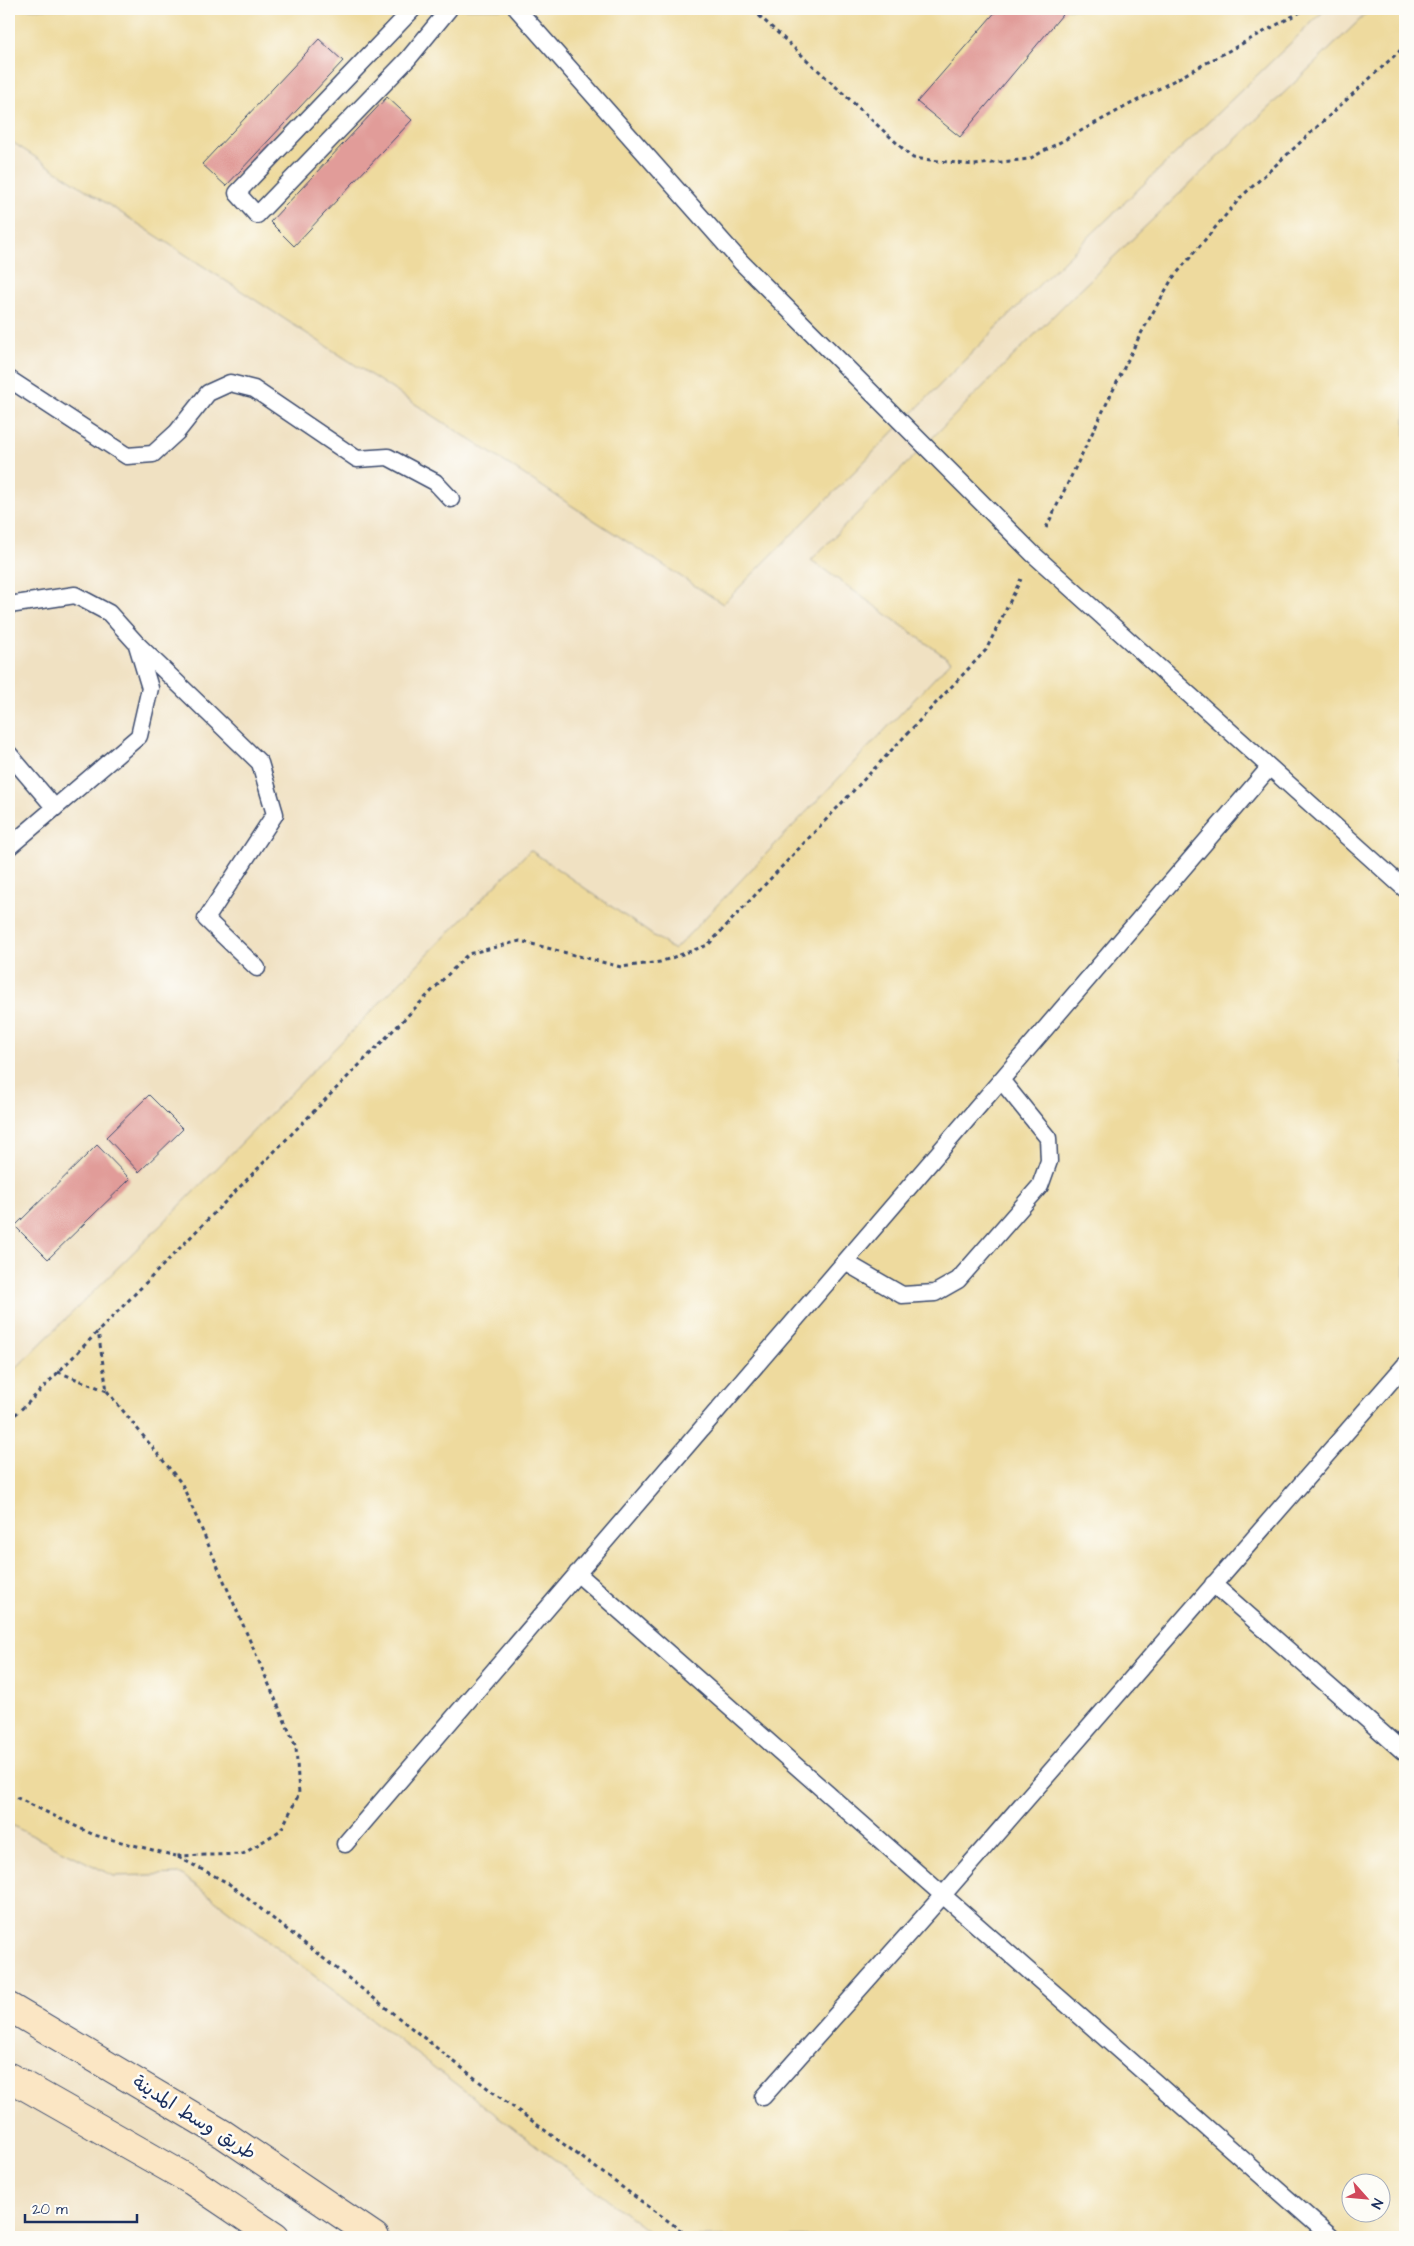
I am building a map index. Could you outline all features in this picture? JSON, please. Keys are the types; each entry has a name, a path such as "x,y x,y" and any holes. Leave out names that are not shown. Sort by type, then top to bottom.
{"main road":[{"name":"طريق وسط المدينة","path":"9,2007 223,2134 375,2237"},
{"path":"9,2077 192,2181 275,2237"}],"lane":[{"path":"413,9 237,193 257,214 408,59 449,9"},
{"path":"517,9 741,262 1033,554 1405,890"},
{"path":"9,379 127,456 153,454 177,432 208,393 230,383 254,389 357,459 388,457 435,482 451,500"},
{"path":"9,605 75,596 109,613 137,644 260,763 275,814 206,919 257,968"},
{"path":"9,847 139,736 150,688 137,644"},
{"path":"9,754 55,808"},
{"path":"345,1844 1269,768"},
{"path":"845,1262 902,1295 935,1293 958,1280 1040,1186 1049,1161 1048,1138 1001,1080"},
{"path":"763,2097 943,1895 1405,1365"},
{"path":"577,1573 1331,2237"},
{"path":"1213,1584 1405,1753"}],"path":[{"path":"752,9 814,9"},
{"path":"752,9 912,158 974,165 1029,159 1306,9"},
{"path":"9,1420 98,1332 468,954 520,941 622,967 660,962 708,945 986,650 1139,337 1172,279 1241,196 1405,46"},
{"path":"58,1372 107,1391 98,1332"},
{"path":"9,1794 94,1835 176,1856"}],"sand":[{"path":"9,9 1326,9 1044,280 723,604 9,140"},
{"path":"1371,9 1405,9 1405,2237 656,2237 181,1874 114,1876 9,1824 9,1375 161,1225 530,850 674,950 951,661 811,560 1066,303"}],"building":[{"path":"998,9 1067,9 960,137 917,102"},
{"path":"319,39 343,61 226,186 202,164"},
{"path":"387,97 412,120 294,246 270,222"},
{"path":"149,1095 183,1129 139,1172 106,1137"},
{"path":"97,1145 130,1179 48,1259 15,1226"}]}
